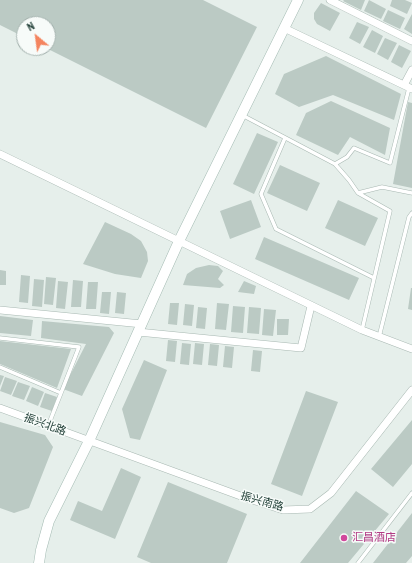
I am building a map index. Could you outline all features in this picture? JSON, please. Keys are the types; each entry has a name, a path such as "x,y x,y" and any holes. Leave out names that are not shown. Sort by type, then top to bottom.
{"street":[{"path":"39,563 49,522 89,441 179,241 298,0"},
{"path":"330,0 412,41"},
{"path":"284,28 408,87 412,70"},
{"path":"0,154 311,306 362,330 412,349"},
{"path":"0,310 302,348 311,306"},
{"name":"振兴南路","path":"89,441 276,508 283,510 310,509 331,493 412,390"},
{"name":"振兴北路","path":"0,408 89,441"}],"lane":[{"path":"335,164 347,157 354,148 390,162 408,87"},
{"path":"241,115 335,164 358,193 390,211 362,330"},
{"path":"286,138 261,194 276,229 374,278"},
{"path":"358,193 382,187 412,193"},
{"path":"379,337 408,217 412,213"},
{"path":"0,338 79,347 48,426"},
{"path":"0,367 60,393"},
{"path":"358,563 412,492"}],"building":[{"path":"0,0 203,0 257,27 206,128 56,53 56,16 16,16 16,33 0,25"},
{"path":"365,0 361,10 343,1"},
{"path":"369,0 386,9 381,19 364,11"},
{"path":"392,0 405,0 412,3 407,14 390,6"},
{"path":"321,3 340,13 330,31 317,24 314,19 314,13"},
{"path":"388,10 405,18 400,29 383,21"},
{"path":"412,14 412,34 404,29"},
{"path":"357,22 369,27 360,44 349,38"},
{"path":"372,30 383,36 375,53 363,47"},
{"path":"385,38 397,43 388,60 377,54"},
{"path":"399,45 411,51 402,68 391,62"},
{"path":"326,56 401,94 394,120 333,95 299,107 275,94 284,74"},
{"path":"331,101 390,128 385,155 350,137 338,155 296,135 306,113"},
{"path":"408,102 412,103 412,188 393,184"},
{"path":"257,133 278,142 254,194 233,184"},
{"path":"280,165 320,183 307,211 267,193"},
{"path":"251,200 261,227 230,239 220,211"},
{"path":"338,200 378,218 365,246 325,228"},
{"path":"105,222 131,234 141,241 147,252 148,261 141,278 115,274 83,264"},
{"path":"264,237 359,278 349,300 255,259"},
{"path":"209,265 218,266 223,271 218,279 224,285 220,288 183,285 187,274 196,268"},
{"path":"0,270 6,271 6,285 0,285"},
{"path":"21,275 30,276 28,303 19,302"},
{"path":"46,277 56,278 53,305 44,304"},
{"path":"34,279 44,280 42,307 32,306"},
{"path":"73,280 83,281 81,307 71,307"},
{"path":"58,281 68,282 65,309 56,308"},
{"path":"244,281 256,286 254,294 238,292"},
{"path":"88,282 98,282 96,309 86,309"},
{"path":"412,288 412,310 408,309"},
{"path":"102,292 111,292 109,314 100,313"},
{"path":"117,292 126,293 124,314 115,313"},
{"path":"170,303 179,303 177,325 168,324"},
{"path":"217,303 229,304 226,330 215,329"},
{"path":"185,304 194,305 192,326 183,325"},
{"path":"233,306 245,307 243,333 231,332"},
{"path":"198,307 207,308 205,329 196,328"},
{"path":"249,307 261,308 259,334 247,333"},
{"path":"264,309 276,310 273,336 262,335"},
{"path":"0,316 33,320 31,336 0,333"},
{"path":"277,319 289,319 288,335 277,335"},
{"path":"42,321 109,327 114,333 82,396 63,389 86,344 41,338"},
{"path":"168,340 177,341 175,362 166,361"},
{"path":"0,341 71,349 57,388 0,364"},
{"path":"182,343 191,344 189,365 180,364"},
{"path":"195,343 204,344 202,365 193,364"},
{"path":"210,344 219,345 217,366 208,365"},
{"path":"225,346 234,347 232,368 223,367"},
{"path":"253,350 262,351 260,372 251,371"},
{"path":"144,360 167,370 140,440 130,438 122,409"},
{"path":"0,375 4,376 0,386"},
{"path":"5,377 17,381 11,395 0,391"},
{"path":"18,382 30,386 24,400 12,396"},
{"path":"32,387 44,392 38,406 26,401"},
{"path":"306,391 338,402 302,496 271,484"},
{"path":"45,393 57,397 52,411 40,407"},
{"path":"412,420 412,464 393,487 371,469"},
{"path":"0,422 45,435 53,447 29,508 14,513 0,508"},
{"path":"121,468 141,477 115,539 70,520 78,501 102,511"},
{"path":"168,482 247,514 227,563 151,563 137,557"},
{"name":"汇昌酒店","path":"356,491 389,514 348,563 300,563"},
{"path":"412,513 412,556 406,563 373,563"}],"place":[{"name":"汇昌酒店","path":"344,538"}]}
